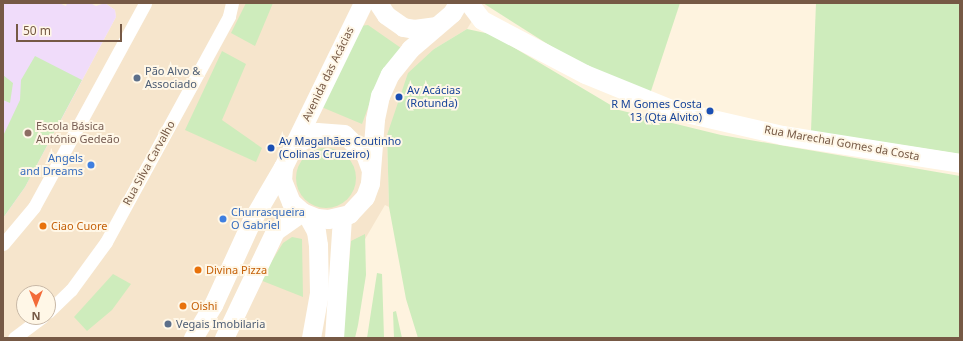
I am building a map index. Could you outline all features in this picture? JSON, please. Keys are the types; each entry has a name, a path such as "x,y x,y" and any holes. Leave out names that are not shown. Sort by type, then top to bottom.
{"main road":[{"name":"Avenida das Acácias","path":"193,338 213,305 252,220 283,167 363,3"},
{"path":"378,3 386,15 404,27 414,29 440,23"},
{"path":"224,338 275,231 304,213 328,219 342,217 356,208 365,197 370,168 375,119 380,96 390,74 458,3"},
{"name":"Rua Marechal Gomes da Costa","path":"469,3 482,20 585,74 673,110 782,135 960,163"},
{"name":"Rua Marechal Gomes da Costa","path":"440,23 482,20"},
{"name":"Avenida das Acácias","path":"294,145 317,132 344,134 365,154 370,168"},
{"path":"283,167 285,192 304,213 316,231 318,245 319,293 311,338"},
{"path":"334,338 342,217"}],"street":[{"name":"Rua Silva Carvalho","path":"56,304 71,290 106,242 229,16 232,3"},
{"path":"3,244 34,207 141,4"},
{"path":"14,338 31,325"}],"shaded area":[{"name":"Escola Básica António Gedeão","path":"3,3 59,3 66,6 67,3 90,3 96,6 105,3 115,10 116,17 25,187 3,218"},
{"path":"105,3 483,3 467,29 434,49 387,135 389,207 385,205 358,251 346,338 3,338 3,218 25,187 116,17 115,10"}],"green space":[{"path":"246,3 273,3 255,46 231,33"},
{"path":"483,3 680,3 650,94 568,57"},
{"path":"816,3 960,3 960,154 811,131"},
{"path":"368,25 401,48 373,94 362,124 319,106 359,26"},
{"path":"467,29 490,34 619,110 721,135 960,176 960,338 418,338 406,299 389,207 387,135 408,73 434,49"},
{"path":"222,51 246,64 222,120 262,148 256,162 185,130"},
{"path":"35,56 82,80 25,187 3,218 3,136 20,100 21,80"},
{"path":"3,75 13,83 10,103 3,100"},
{"path":"320,148 332,148 343,153 351,161 356,172 354,190 343,203 332,208 320,208 309,203 301,195 296,184 296,172 301,161 309,153"},
{"path":"365,234 366,275 358,325 355,338 342,338 351,241"},
{"path":"292,237 302,239 303,297 260,280 283,243"},
{"path":"377,273 382,274 384,338 367,338"},
{"path":"113,274 131,284 112,310 87,331 74,317"},
{"path":"396,311 402,338 394,338 393,312"}],"place":[{"name":"Pão Alvo & Associado","path":"137,78"},
{"name":"Av Acácias (Rotunda)","path":"399,97"},
{"name":"R M Gomes Costa 13 (Qta Alvito)","path":"710,111"},
{"name":"Escola Básica António Gedeão","path":"28,133"},
{"name":"Av Magalhães Coutinho (Colinas Cruzeiro)","path":"271,148"},
{"name":"Angels and Dreams","path":"91,165"},
{"name":"Churrasqueira O Gabriel","path":"223,219"},
{"name":"Ciao Cuore","path":"43,226"},
{"name":"Divina Pizza","path":"198,270"},
{"name":"Oishi","path":"183,306"},
{"name":"Vegais Imobilaria","path":"168,324"}]}
